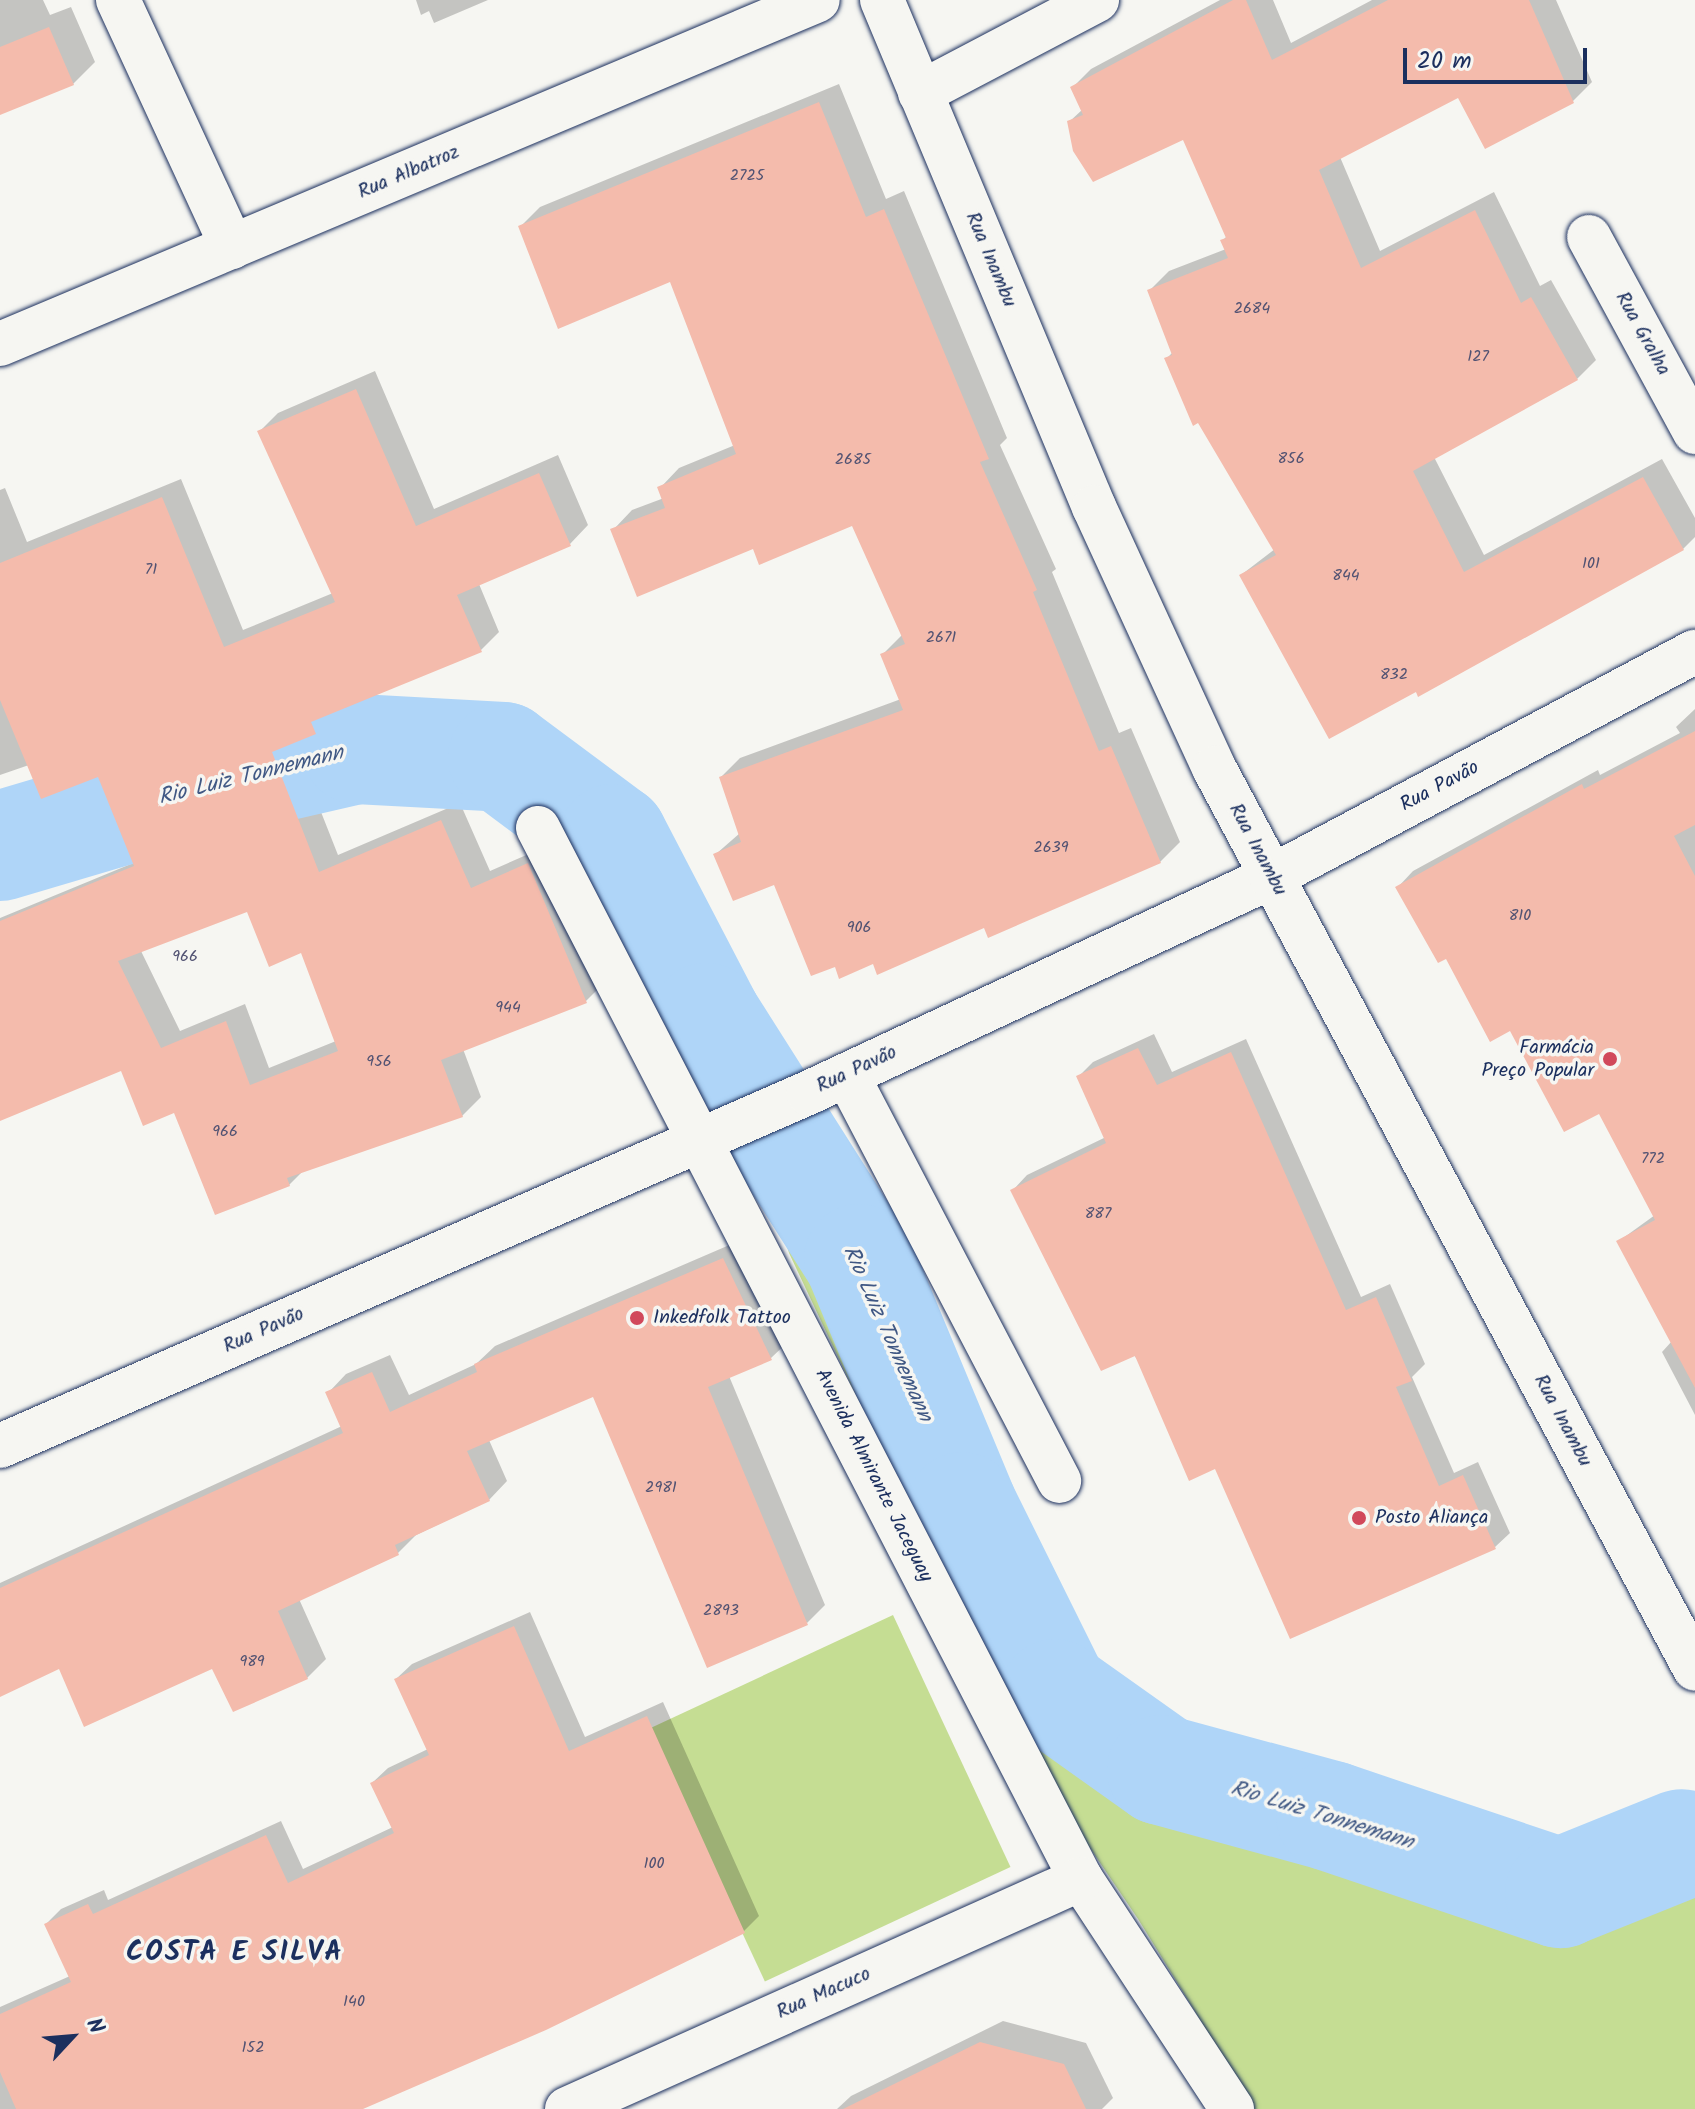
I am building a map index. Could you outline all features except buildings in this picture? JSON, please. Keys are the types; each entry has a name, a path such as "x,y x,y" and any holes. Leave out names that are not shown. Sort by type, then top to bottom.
{"street":[{"path":"118,0 232,247"},
{"name":"Rua Albatroz","path":"0,344 818,0"},
{"name":"Rua Inambu","path":"882,0 1113,550 1271,877 1690,1647"},
{"path":"920,93 1097,0"},
{"name":"Rua Gralha","path":"1589,237 1695,432"},
{"name":"Rua Pavão","path":"0,1446 828,1084 1271,877 1695,652"},
{"name":"Avenida Almirante Jaceguay","path":"538,828 714,1134 1081,1879 1232,2109"},
{"path":"828,1084 1059,1481"},
{"name":"Rua Macuco","path":"567,2109 1081,1879"}],"green space":[{"path":"816,1148 1004,1525 1058,1663 1127,1730 1230,1759 1281,1780 1345,1783 1374,1777 1473,1810 1511,1838 1586,1837 1686,1815 1695,1822 1695,2109 1255,2109 1138,1919 1021,1746 789,1253 771,1194 780,1157"},
{"path":"893,1615 1010,1867 765,1981 647,1730"}],"waterway":[{"name":"Rio Luiz Tonnemann","path":"0,846 230,778 357,749 503,757 613,839 706,1018 859,1259 962,1507 1055,1694 1162,1770 1331,1816 1560,1893 1682,1844"}],"place":[{"name":"Farmácia Preço Popular","path":"1610,1059"},
{"name":"Inkedfolk Tattoo","path":"637,1318"},
{"name":"Posto Aliança","path":"1359,1518"}],"district":[{"name":"COSTA E SILVA","path":"235,1953"}]}
